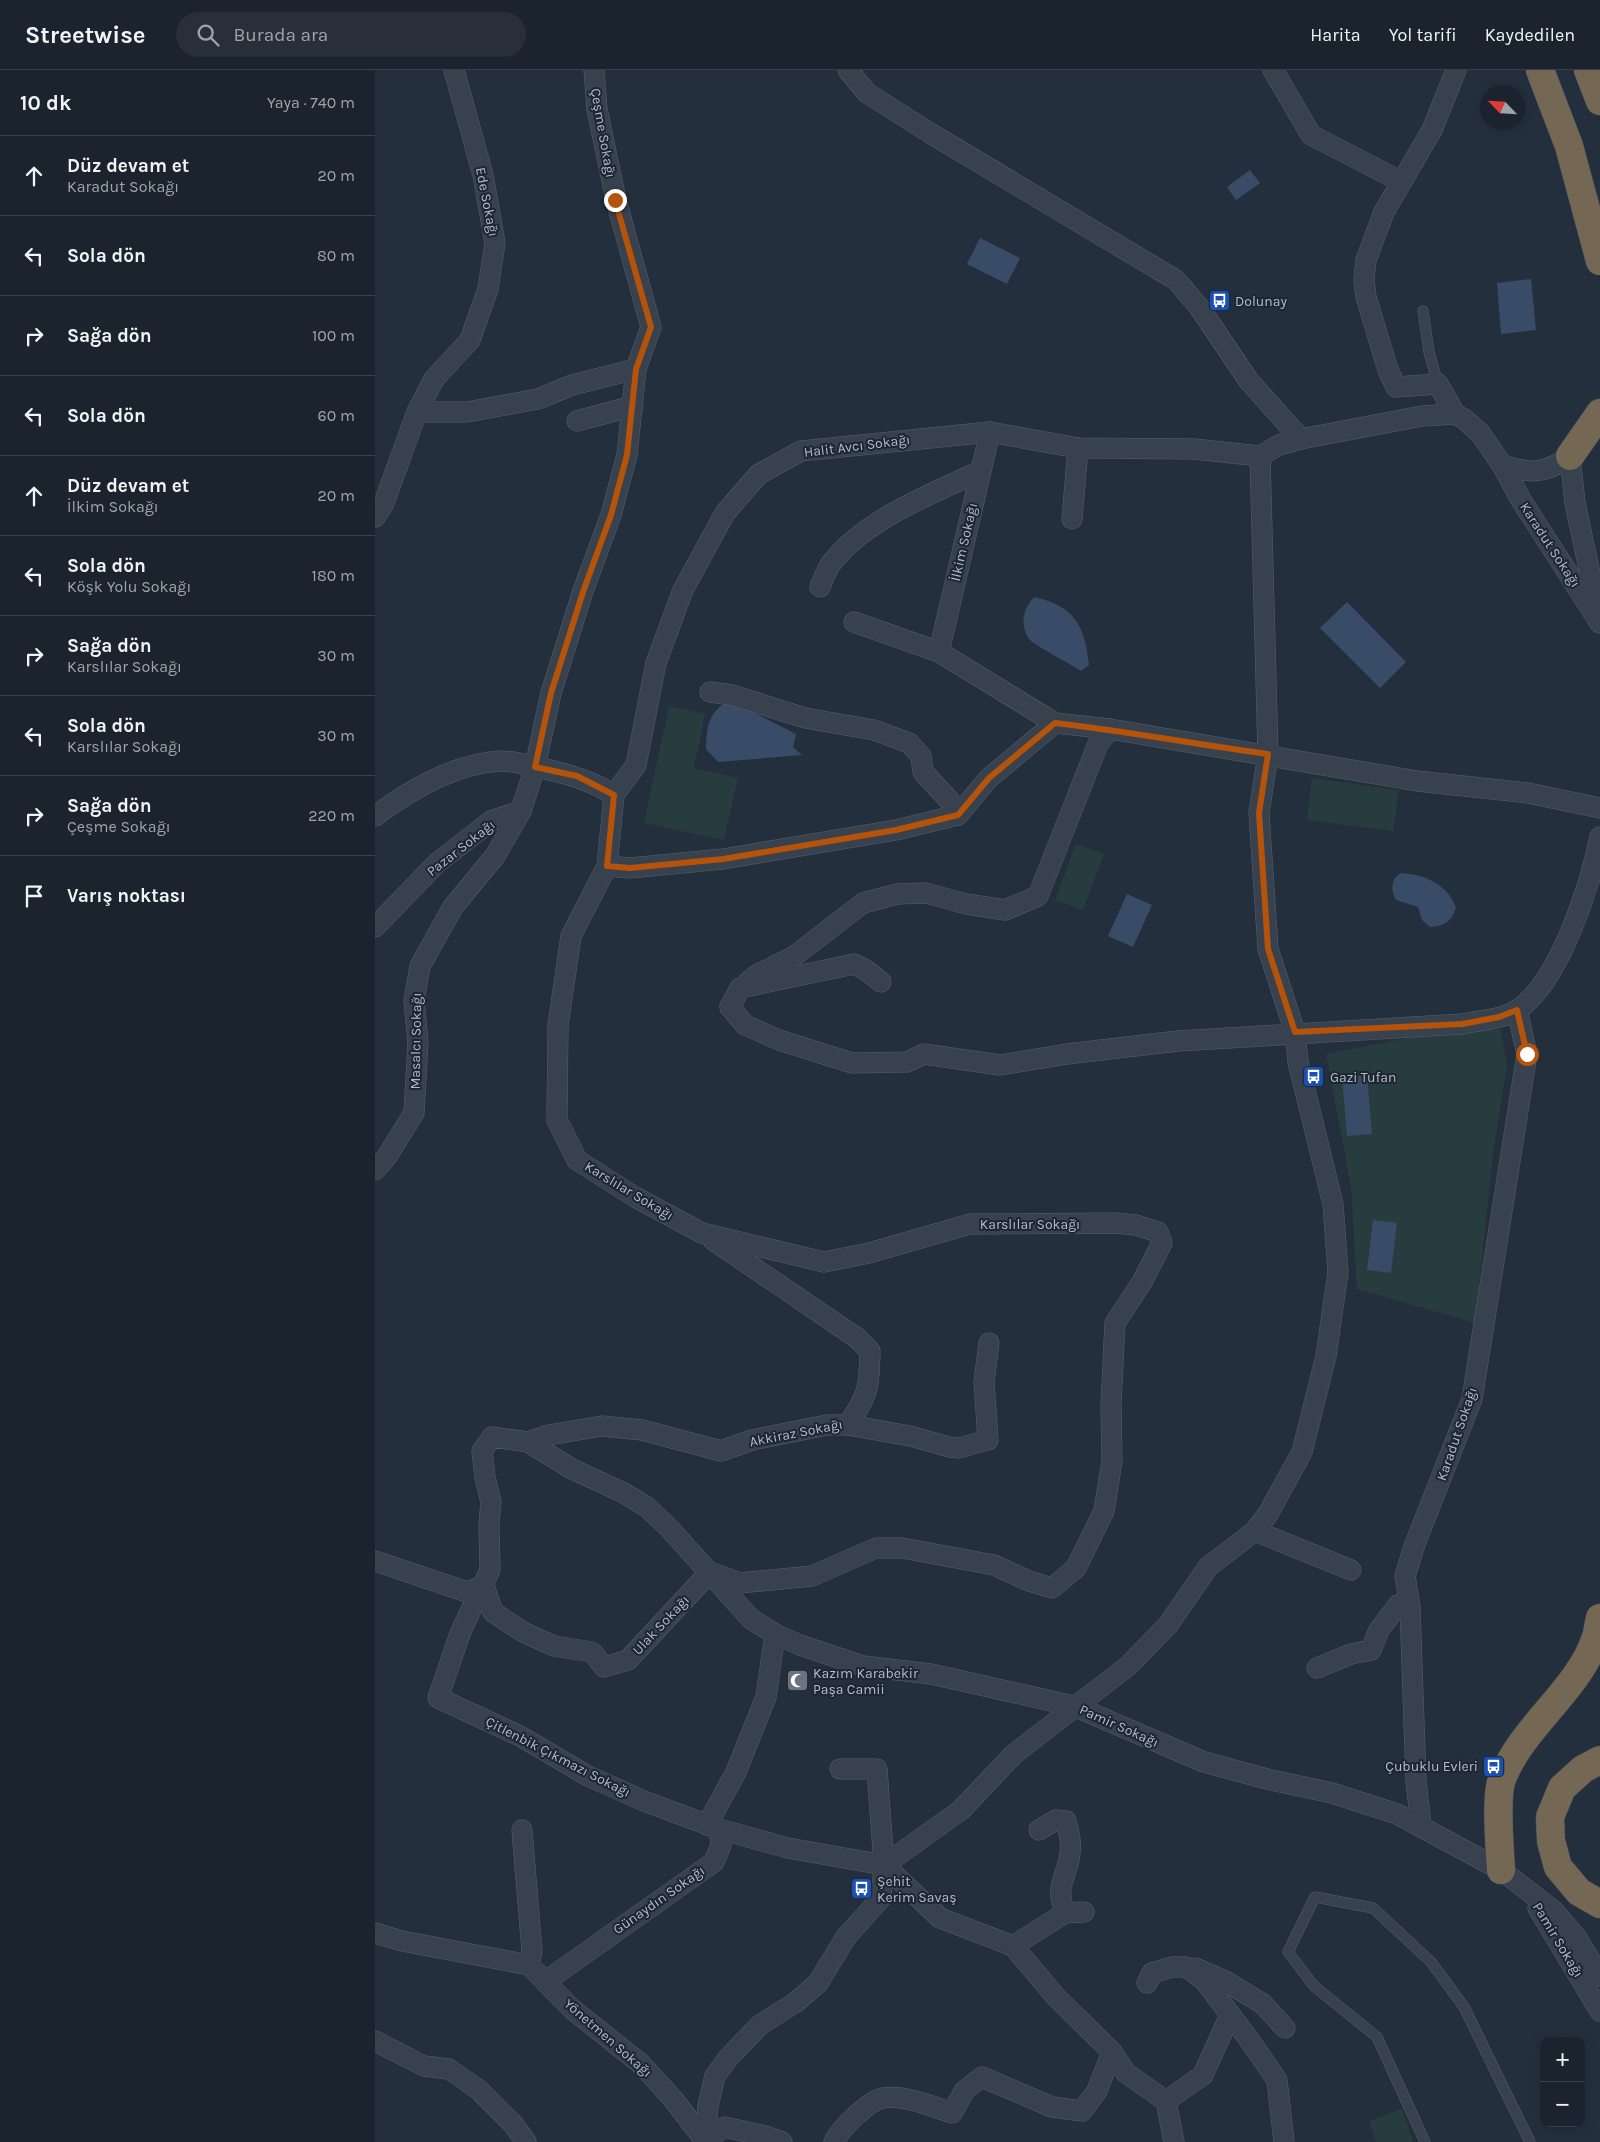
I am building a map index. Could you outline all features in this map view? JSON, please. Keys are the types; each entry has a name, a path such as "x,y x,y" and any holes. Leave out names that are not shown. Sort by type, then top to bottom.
{"highway":[{"path":"1540,70 1569,146 1600,261"},
{"path":"1588,70 1600,101"},
{"path":"1570,456 1600,413"},
{"path":"1501,1870 1499,1824 1501,1780 1523,1741 1578,1671 1595,1641 1600,1618"},
{"path":"1600,1760 1583,1769 1562,1788 1550,1817 1551,1841 1558,1867 1579,1892 1600,1904"}],"street":[{"name":"Ede Sokağı","path":"375,517 384,503 417,412 435,379 470,340 488,289 495,243 483,175 454,70"},
{"name":"Çeşme Sokağı","path":"535,767 551,693 583,592 611,515 627,455 636,369 651,327 615,200 597,109 594,70"},
{"path":"848,70 867,93 1175,280 1199,307 1249,381 1301,439"},
{"path":"1273,70 1311,135 1402,182"},
{"path":"1455,414 1438,384 1396,387 1388,370 1366,297 1364,280 1366,260 1383,212 1432,130 1456,70"},
{"path":"417,412 467,412 538,399 572,385 636,369"},
{"path":"577,421 633,406"},
{"path":"884,1865 961,1810 1014,1754 1128,1666 1169,1625 1207,1567 1255,1531 1268,1514 1302,1452 1326,1356 1338,1272 1333,1204 1298,1062 1295,1032 1268,949 1259,813 1268,754 1261,456 1279,445 1301,439 1407,419 1444,413 1455,414"},
{"name":"Karadut Sokağı","path":"1455,414 1480,433 1600,623"},
{"name":"Halit Avcı Sokağı","path":"614,795 636,765 656,663 683,590 725,513 759,474 801,451 990,432 1078,448 1194,449 1261,456"},
{"name":"İlkim Sokağı","path":"939,652 990,432"},
{"path":"1072,519 1078,448"},
{"path":"1502,466 1525,472 1540,471 1555,467 1570,456 1577,512 1600,618"},
{"path":"820,587 832,562 849,542 900,510 980,471"},
{"path":"854,622 939,652 1055,723 1109,729 1268,754 1417,781 1528,793 1600,808"},
{"path":"711,692 732,695 805,718 874,730 909,743 921,756 923,772 949,800 958,815"},
{"path":"607,866 630,868 723,859 896,830 958,815 989,778 1055,723"},
{"path":"1109,729 1098,744 1038,896 1005,910 966,904 926,893 897,894 863,903 838,920 793,957 755,976 740,988 730,1007 745,1025 779,1040 852,1063 907,1062 924,1054 1000,1065 1067,1054 1178,1041 1295,1032 1462,1024 1499,1017 1517,1010 1532,997 1560,958 1578,910 1600,837"},
{"path":"375,816 395,802 465,767 502,761 577,776 614,795"},
{"path":"521,811 535,767"},
{"name":"Karslılar Sokağı","path":"614,795 607,866 571,936 558,1025 557,1120 577,1160 635,1198 702,1233 824,1262 869,1253 970,1224 1115,1223 1136,1225 1158,1232 1162,1243 1154,1260 1115,1322 1111,1404 1111,1461 1104,1511 1075,1568 1052,1588 1029,1582 994,1565 902,1548 876,1548 812,1576 740,1583 710,1572"},
{"name":"Pazar Sokağı","path":"375,927 437,863 491,821 521,811"},
{"name":"Masalcı Sokağı","path":"375,1170 386,1158 414,1113 417,1042 414,1001 420,966 453,906 495,856 521,811"},
{"path":"740,988 854,964 866,970 881,982"},
{"name":"Karadut Sokağı","path":"1421,1825 1416,1781 1410,1607 1405,1576 1415,1544 1472,1399 1527,1054 1517,1010"},
{"name":"Akkiraz Sokağı","path":"528,1442 549,1435 601,1426 642,1430 721,1451 752,1440 827,1425 847,1425 865,1398 869,1383 870,1351 857,1338 702,1233"},
{"path":"847,1425 910,1436 949,1447 964,1447 988,1440 984,1382 989,1343"},
{"path":"375,1561 467,1592 484,1586 490,1570 489,1524 491,1502 485,1477 483,1451 493,1437 528,1442"},
{"name":"Pamir Sokağı","path":"528,1442 572,1468 624,1493 647,1508 710,1572 751,1619 775,1634 863,1666 931,1674 1074,1706 1204,1762 1267,1779 1332,1793 1397,1814 1421,1825 1501,1870 1530,1895 1553,1911 1576,1937 1600,1976"},
{"path":"1255,1531 1351,1570"},
{"name":"Ulak Sokağı","path":"484,1586 493,1612 523,1632 554,1646 592,1652 604,1667 628,1660 710,1572"},
{"name":"Çitlenbik Çıkmazı Sokağı","path":"484,1586 474,1601 461,1631 438,1698 520,1736 588,1776 644,1801 713,1827 788,1848 884,1865"},
{"path":"1317,1668 1351,1654 1371,1650 1379,1630 1398,1605 1410,1607"},
{"name":"Günaydın Sokağı","path":"547,1981 714,1862 721,1845 713,1827 766,1697 775,1634"},
{"path":"706,2141 708,2106 715,2076 729,2057 760,2025 796,2002 817,1983 846,1937 881,1898 884,1865 877,1768 840,1769"},
{"path":"1013,1946 1074,1912 1059,1898 1069,1859 1071,1836 1066,1821 1055,1820 1039,1830"},
{"path":"375,1933 403,1941 529,1965 532,1951 522,1830"},
{"path":"884,1865 940,1918 1013,1946 1056,1997 1112,2052 1126,2074 1166,2101 1174,2142"},
{"name":"Pamir Sokağı","path":"1530,1895 1600,2012"},
{"name":"Yönetmen Sokağı","path":"529,1965 547,1981 572,2009 641,2064 673,2099 706,2141"},
{"path":"1147,1984 1153,1973 1173,1967 1200,1969 1225,1981 1263,2004 1285,2028"},
{"path":"1186,1967 1204,1980 1277,2080 1284,2142"},
{"path":"1166,2101 1203,2075 1230,2015"},
{"path":"375,2041 423,2066 449,2069 479,2090 513,2124 526,2142"},
{"path":"834,2142 851,2118 883,2098 919,2102 952,2113 965,2090 982,2076 1052,2107 1082,2111 1097,2090 1112,2052"},
{"path":"706,2141 725,2127 782,2142"}],"lane":[{"path":"1423,311 1429,352 1438,384"},
{"path":"1425,2142 1377,2037 1314,1986 1288,1952 1315,1897 1373,1908 1431,1962 1465,2007 1530,2142"}],"green space":[{"path":"669,706 705,714 694,768 738,778 724,840 644,823"},
{"path":"1312,778 1399,790 1393,831 1307,820"},
{"path":"1076,844 1104,854 1083,910 1055,900"},
{"path":"1465,1027 1501,1030 1507,1066 1493,1154 1475,1323 1357,1289 1351,1187 1326,1054"},
{"path":"1402,2109 1413,2142 1376,2142 1369,2121"}],"water":[{"path":"1250,170 1260,183 1236,200 1227,187"},
{"path":"980,238 1020,258 1007,284 967,264"},
{"path":"1531,279 1536,330 1501,334 1497,283"},
{"path":"1034,597 1048,601 1068,612 1081,629 1089,665 1081,671 1030,640 1024,629 1024,617 1027,607"},
{"path":"1347,602 1406,662 1380,688 1320,628"},
{"path":"726,702 745,708 796,734 793,747 802,755 718,762 706,749 707,735 709,722 715,712"},
{"path":"1401,873 1426,878 1441,886 1447,892 1456,907 1447,922 1430,927 1422,920 1418,907 1396,900 1393,892 1393,882"},
{"path":"1127,894 1152,905 1133,947 1108,936"},
{"path":"1367,1075 1372,1134 1347,1136 1342,1078"},
{"path":"1373,1220 1397,1223 1391,1273 1367,1270"}],"place":[{"name":"Dolunay","path":"1219,301"},
{"name":"Gazi Tufan","path":"1314,1077"},
{"name":"Kazım Karabekir Paşa Camii","path":"797,1681"},
{"name":"Çubuklu Evleri","path":"1494,1766"},
{"name":"Şehit Kerim Savaş","path":"861,1889"}],"route":[{"path":"615,200 651,327 636,369 636,387 627,455 611,515 583,592 551,693 535,767 577,776 592,782 614,795 607,866 630,868 723,859 896,830 958,815 989,778 1055,723 1109,729 1268,754 1259,813 1268,949 1295,1032 1462,1024 1499,1017 1517,1010 1527,1054"}]}
